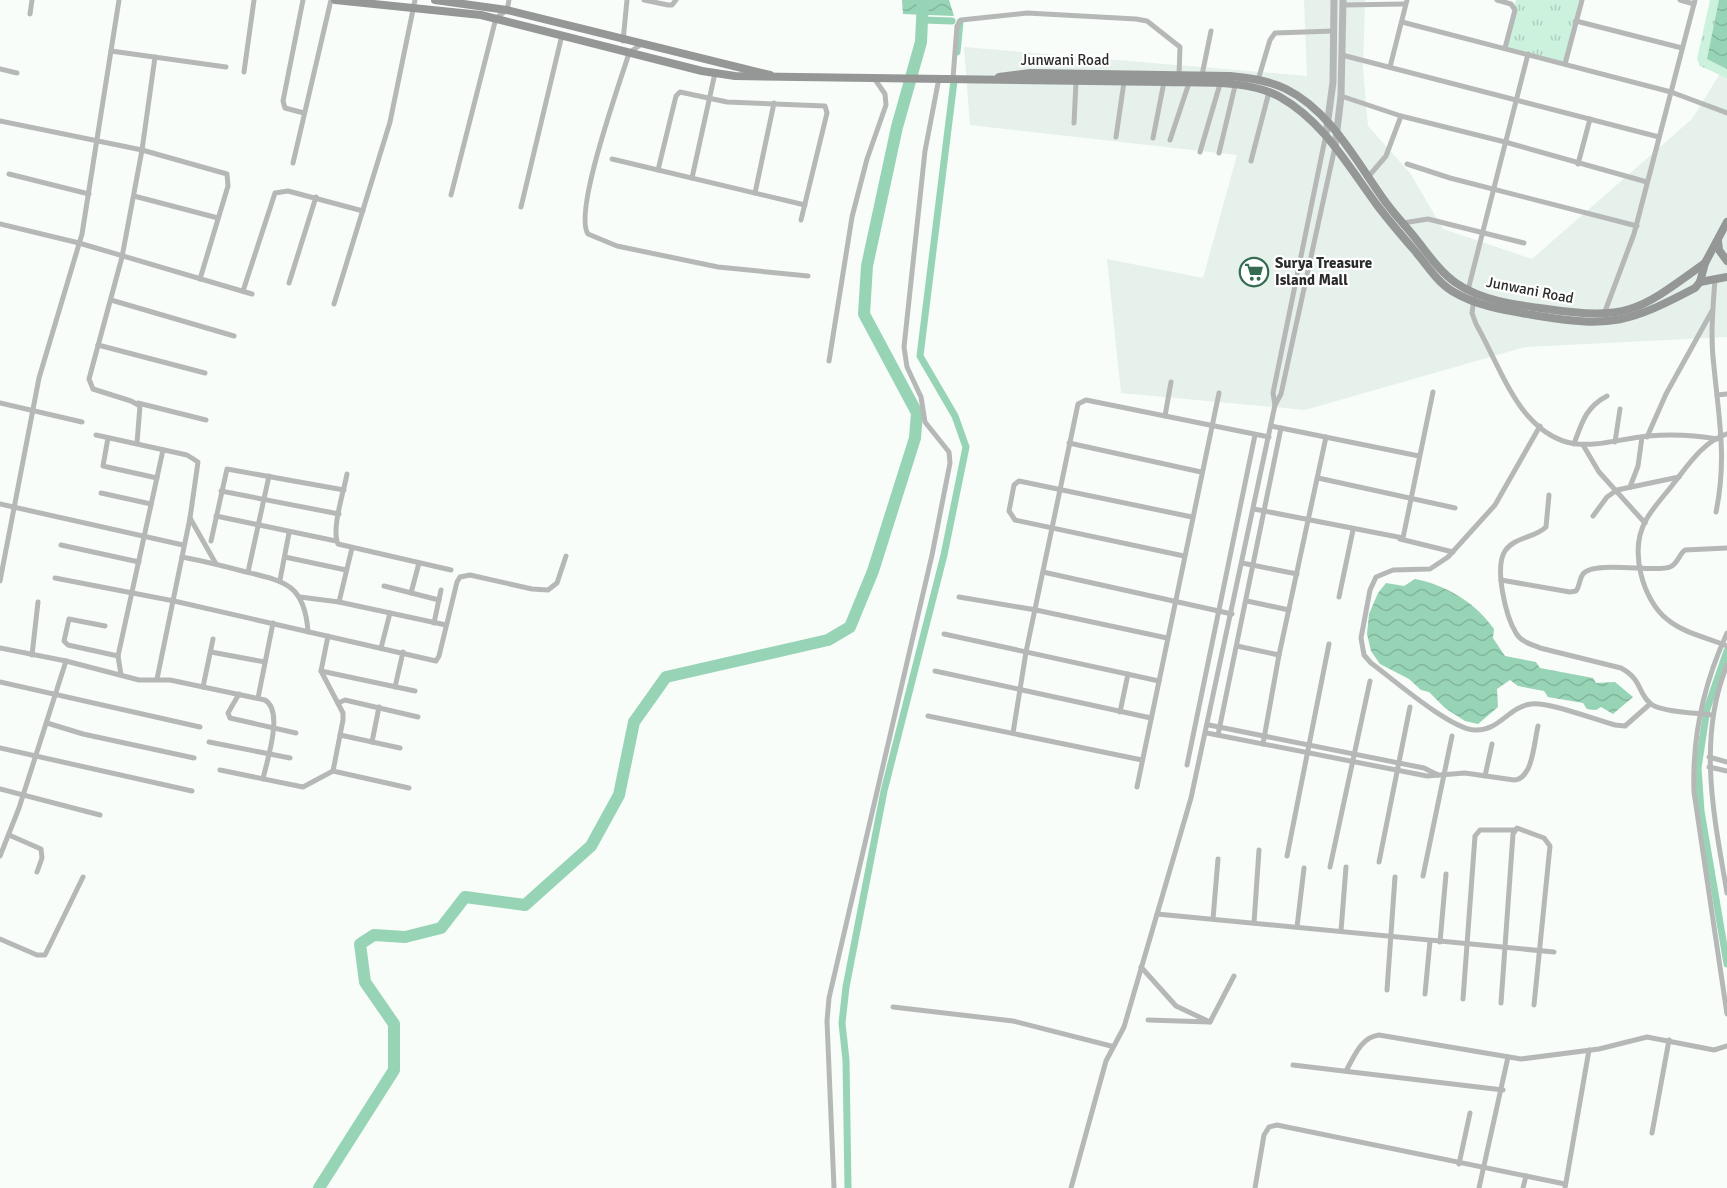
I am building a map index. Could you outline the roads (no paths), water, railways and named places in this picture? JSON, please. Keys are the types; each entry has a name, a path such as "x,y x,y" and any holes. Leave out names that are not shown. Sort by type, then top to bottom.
{"main road":[{"path":"335,0 414,4 496,18 715,73 774,77 997,78"},
{"path":"435,0 507,10 623,41 759,71 774,77"},
{"name":"Junwani Road","path":"997,78 1007,74 1031,73 1202,75 1258,80 1296,94 1338,135 1403,223 1440,268 1454,282 1472,294"},
{"name":"Junwani Road","path":"997,78 1076,82 1220,84 1269,92 1296,108 1326,134 1378,207 1449,289 1533,311 1592,323 1627,320 1665,304 1695,288 1700,282 1727,277"},
{"path":"1700,282 1705,263 1727,222"},
{"path":"1718,241 1719,250 1727,261"},
{"name":"Junwani Road","path":"1533,311 1604,314 1629,311 1656,299 1705,263"}],"street":[{"path":"30,14 32,0"},
{"path":"0,581 32,410 46,349 79,243 89,194 119,0"},
{"path":"244,72 254,0"},
{"path":"303,0 283,101 285,108 304,113"},
{"path":"293,163 331,0"},
{"path":"451,195 496,18 507,10 509,0"},
{"path":"623,41 627,0"},
{"path":"644,0 672,5 676,0"},
{"path":"1071,1188 1111,1046 1124,1027 1142,967 1191,798 1209,725 1269,437 1275,405 1274,393 1328,124 1332,96 1334,0"},
{"path":"1497,0 1515,3 1505,48"},
{"path":"1565,63 1582,0"},
{"path":"1604,314 1637,225 1695,2 1680,0"},
{"path":"1275,405 1281,394 1338,135 1343,2 1406,2 1390,67"},
{"path":"333,304 395,101 414,4"},
{"path":"953,78 957,26 960,20 1027,13 1147,21 1180,47 1179,75"},
{"path":"1576,21 1682,48"},
{"path":"1402,22 1671,92 1727,113"},
{"path":"1202,75 1211,31"},
{"path":"1258,80 1270,40 1275,33 1334,31"},
{"path":"521,207 562,35"},
{"path":"640,45 629,53 589,188 584,224 588,234 617,246 718,267 808,276"},
{"path":"111,51 226,67"},
{"path":"1528,54 1505,142 1472,294 1472,313 1476,324 1521,407 1540,426 1574,444 1582,446 1645,437 1722,436"},
{"path":"1342,55 1659,137"},
{"path":"155,57 142,150 122,258 89,385 98,392 206,420"},
{"path":"0,69 17,73"},
{"path":"692,178 715,73"},
{"path":"829,361 852,217 859,186 886,105 885,94 874,78"},
{"path":"834,1188 827,1021 830,998 932,555 950,463 949,452 925,422 921,397 907,367 904,347 925,152 939,78"},
{"path":"1074,123 1076,82"},
{"path":"1116,137 1124,82"},
{"path":"1153,138 1164,82"},
{"path":"1170,140 1189,83"},
{"path":"1200,152 1220,84"},
{"path":"1219,153 1235,86"},
{"path":"1251,161 1269,92"},
{"path":"658,170 678,93 709,100 817,104 827,109 801,220"},
{"path":"1341,96 1401,116 1505,142 1647,182"},
{"path":"755,193 774,104"},
{"path":"1368,177 1386,156 1401,116"},
{"path":"1578,164 1590,119"},
{"path":"0,121 142,150 227,174 228,186 200,279"},
{"path":"612,159 805,205"},
{"path":"1407,164 1494,190 1637,225"},
{"path":"9,174 89,194"},
{"path":"243,291 275,193 288,191 363,211"},
{"path":"134,196 218,218"},
{"path":"289,283 316,197"},
{"path":"1313,198 1322,201"},
{"path":"1403,223 1428,219 1524,243"},
{"path":"0,224 79,243 122,258 252,294"},
{"path":"1716,279 1712,344 1726,471 1716,512"},
{"path":"111,300 234,336"},
{"path":"1630,487 1645,437 1713,309"},
{"path":"98,345 205,373"},
{"path":"1165,416 1171,382"},
{"path":"1400,539 1404,535 1433,392"},
{"path":"1137,787 1219,393"},
{"path":"1717,395 1727,394"},
{"path":"1574,444 1587,411 1593,404 1607,396"},
{"path":"1013,734 1026,652 1051,528 1076,408 1082,401 1269,437"},
{"path":"0,403 82,422"},
{"path":"137,403 142,411 137,443"},
{"path":"1615,442 1620,409"},
{"path":"1271,426 1419,456"},
{"path":"1540,426 1495,505 1454,552 1430,569 1393,570 1376,577 1370,590 1361,638 1364,655 1371,663 1455,724 1476,730 1487,730 1530,704 1539,703 1625,726 1650,704"},
{"path":"1218,735 1281,428"},
{"path":"96,435 187,455 198,462 190,518 157,679"},
{"path":"1187,765 1255,435"},
{"path":"1722,436 1695,458 1645,523 1640,542 1640,567 1648,596 1667,619 1725,645"},
{"path":"1263,744 1279,655 1326,437"},
{"path":"108,438 103,466 157,478"},
{"path":"1069,443 1201,472"},
{"path":"1582,446 1599,472 1645,523"},
{"path":"121,675 118,656 163,450"},
{"path":"211,541 224,473 230,468 344,490"},
{"path":"336,541 347,474"},
{"path":"248,572 269,476"},
{"path":"1593,516 1607,497 1617,490 1679,477"},
{"path":"1318,478 1455,508"},
{"path":"1184,556 1011,518 1008,511 1012,489 1019,481 1192,517"},
{"path":"221,491 339,514"},
{"path":"101,493 151,504"},
{"path":"1550,495 1546,527 1506,550 1502,558 1501,579 1515,631 1521,639 1540,648 1621,669 1639,682 1650,704 1655,707 1706,714"},
{"path":"0,504 183,545"},
{"path":"1254,509 1454,552"},
{"path":"216,516 336,541 352,548 451,570"},
{"path":"190,518 216,564"},
{"path":"1339,597 1353,530"},
{"path":"280,580 289,532"},
{"path":"61,545 139,562"},
{"path":"339,602 352,548"},
{"path":"1501,579 1570,592 1576,591 1582,574 1589,570 1671,567 1681,552 1690,548 1727,548"},
{"path":"55,578 174,601 438,660 460,577 470,575 532,589 548,590 557,583 566,556"},
{"path":"182,557 280,580 300,597 307,615 308,632"},
{"path":"285,557 346,570"},
{"path":"411,592 419,563"},
{"path":"1242,563 1297,574"},
{"path":"1043,572 1232,614"},
{"path":"384,586 439,600"},
{"path":"434,623 441,590"},
{"path":"300,597 339,602 446,625"},
{"path":"959,597 1036,610 1167,638"},
{"path":"1246,601 1289,610"},
{"path":"32,655 38,602"},
{"path":"381,648 390,613"},
{"path":"105,626 69,619 64,641 68,645 118,656"},
{"path":"258,698 273,623"},
{"path":"1727,633 1706,714 1709,767 1727,893"},
{"path":"944,634 1159,681"},
{"path":"328,636 321,671 343,713 333,771"},
{"path":"203,687 213,639"},
{"path":"1287,856 1329,644"},
{"path":"1237,646 1279,655"},
{"path":"0,648 66,661 146,681 157,679 203,687 258,698 270,703 273,728 263,779"},
{"path":"211,651 265,662"},
{"path":"395,687 403,652"},
{"path":"0,856 48,723 66,661"},
{"path":"1727,665 1694,745 1694,792 1727,1014"},
{"path":"321,671 415,691"},
{"path":"935,671 1151,718"},
{"path":"1120,712 1128,674"},
{"path":"1330,867 1370,681"},
{"path":"0,682 200,726"},
{"path":"239,694 228,713 230,718 296,733"},
{"path":"338,703 345,700 418,717"},
{"path":"372,742 379,707"},
{"path":"1379,862 1410,707"},
{"path":"928,716 1142,760"},
{"path":"48,723 84,734 194,758"},
{"path":"1209,725 1398,763 1440,774"},
{"path":"1207,733 1427,776 1465,773 1514,780 1523,778 1538,726"},
{"path":"340,735 400,748"},
{"path":"1423,876 1440,774 1452,736"},
{"path":"209,742 290,758"},
{"path":"1485,776 1492,744"},
{"path":"0,748 192,791"},
{"path":"1709,757 1727,762"},
{"path":"1709,767 1727,771"},
{"path":"220,770 308,787 333,771 410,788"},
{"path":"0,789 100,815"},
{"path":"1463,999 1475,836 1480,830 1521,829 1544,837 1550,846 1534,1005"},
{"path":"1501,1003 1514,830"},
{"path":"9,835 41,849 42,858 37,872"},
{"path":"1254,923 1259,850"},
{"path":"1213,919 1218,859"},
{"path":"1341,932 1346,867"},
{"path":"1298,927 1304,868"},
{"path":"1440,942 1446,874"},
{"path":"0,939 37,955 45,955 83,877"},
{"path":"1387,990 1395,877"},
{"path":"1157,914 1554,952"},
{"path":"1425,994 1430,941"},
{"path":"1142,967 1176,1006 1210,1022"},
{"path":"1210,1022 1234,976"},
{"path":"893,1007 1013,1021 1111,1046"},
{"path":"1148,1020 1210,1022"},
{"path":"1346,1071 1362,1044 1372,1036 1379,1035 1508,1057 1549,1057 1647,1037 1714,1050 1727,1046"},
{"path":"1652,1133 1669,1040"},
{"path":"1255,1188 1264,1135 1266,1130 1273,1125 1526,1176 1565,1186 1589,1050"},
{"path":"1479,1188 1503,1090 1508,1057"},
{"path":"1293,1065 1503,1090"},
{"path":"1459,1164 1470,1113"},
{"path":"1523,1188 1526,1176"}],"water":[{"path":"902,0 949,0 954,16 903,14"},
{"path":"1719,0 1727,0 1727,69 1707,59"},
{"path":"1415,579 1438,586 1469,603 1494,629 1493,638 1505,656 1536,662 1540,668 1593,678 1596,683 1615,682 1633,697 1613,714 1601,707 1596,710 1587,709 1583,703 1548,697 1544,691 1518,686 1510,680 1497,689 1498,707 1478,724 1465,721 1445,708 1429,692 1421,690 1409,679 1380,664 1371,651 1367,634 1369,614 1378,593 1386,583 1404,586"}],"waterway":[{"path":"319,1188 394,1070 394,1024 365,982 360,944 374,935 405,937 441,928 465,897 525,905 591,846 619,795 634,722 666,677 828,640 850,627 873,571 915,438 917,413 864,314 867,266 897,127 921,42 923,0"},
{"path":"923,20 952,21"},
{"path":"957,52 960,22"},
{"path":"848,1188 846,1060 842,1023 846,987 884,791 944,555 966,447 955,416 920,356 954,81"},
{"path":"1727,651 1707,709 1698,768 1701,811 1727,964"}],"place":[{"name":"Surya Treasure Island Mall","path":"1254,272"}]}
